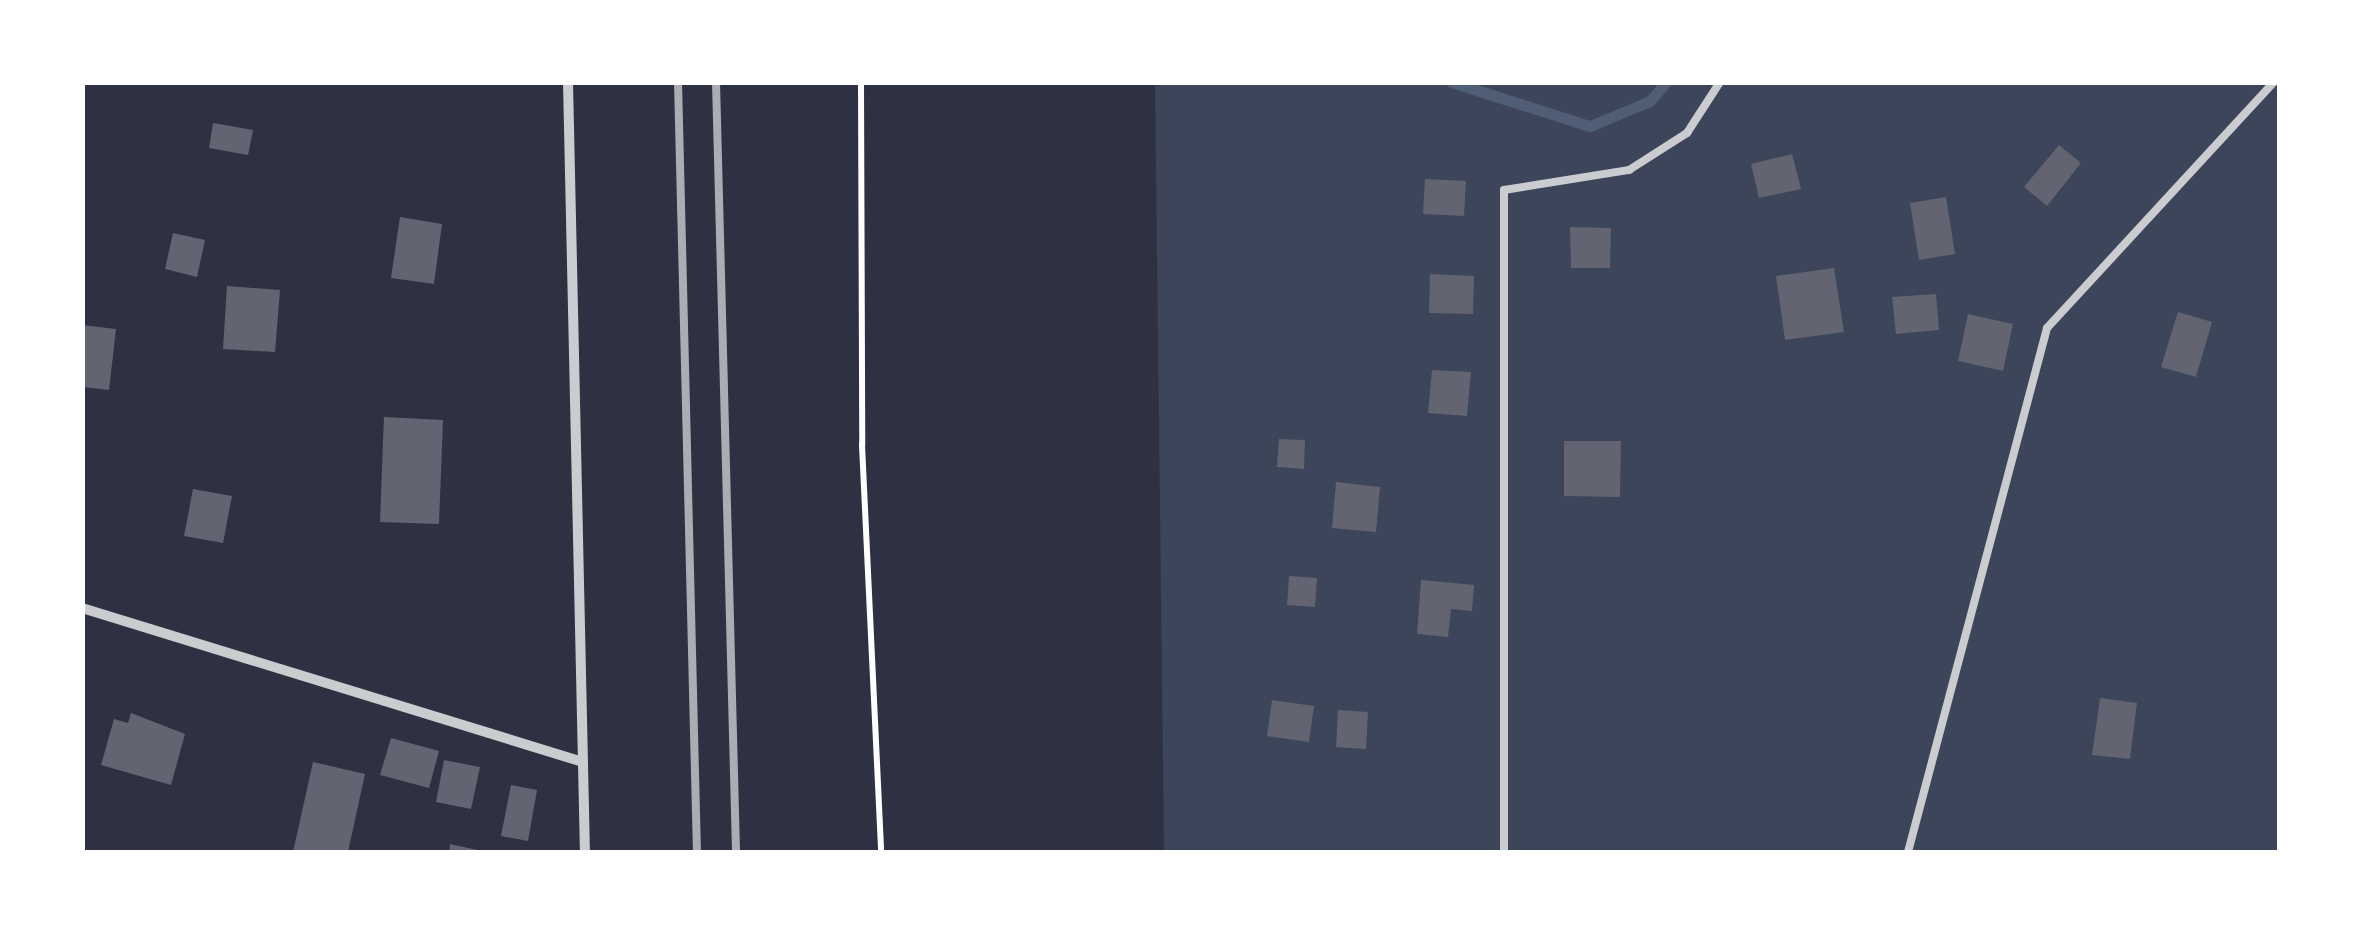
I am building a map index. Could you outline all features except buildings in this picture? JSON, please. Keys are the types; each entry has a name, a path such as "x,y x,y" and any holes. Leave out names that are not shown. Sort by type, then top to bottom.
{"street":[{"path":"568,82 584,852"},
{"path":"82,608 582,762"}],"lane":[{"path":"1504,852 1504,190 1629,170 1688,133 1720,82"},
{"path":"1908,852 2047,328 2274,82"}],"path":[{"path":"861,82 862,446 882,852"}],"shaded area":[{"path":"1155,83 2279,83 2279,852 1164,852"}],"waterway":[{"path":"1451,82 1590,126 1650,101 1666,82"}],"railway":[{"path":"678,82 697,852"},
{"path":"716,82 736,852"}]}
